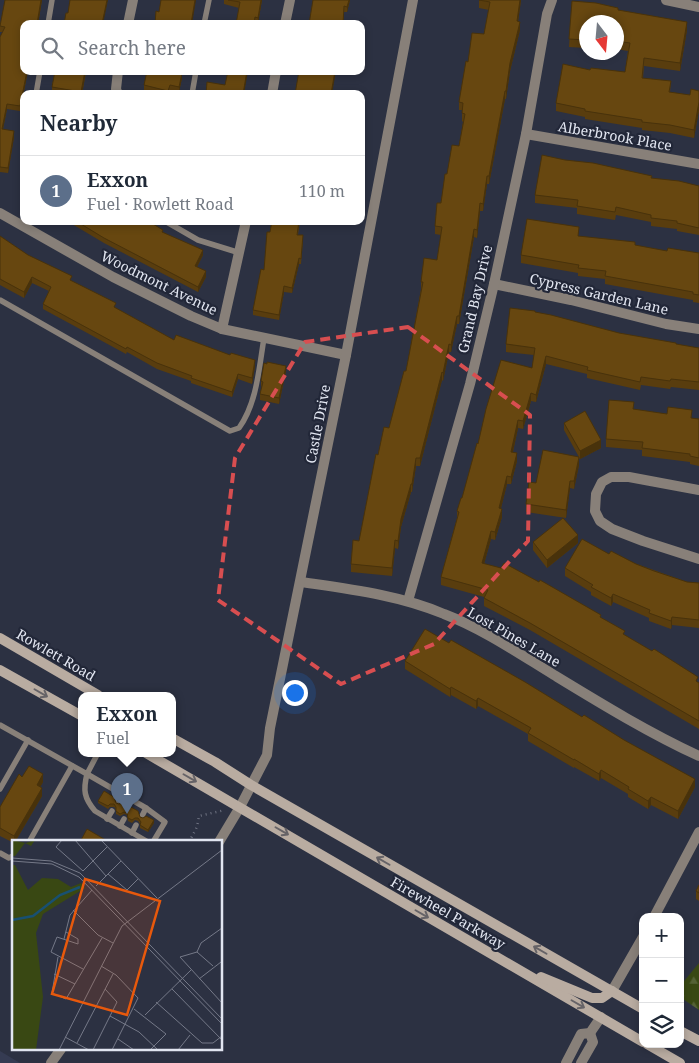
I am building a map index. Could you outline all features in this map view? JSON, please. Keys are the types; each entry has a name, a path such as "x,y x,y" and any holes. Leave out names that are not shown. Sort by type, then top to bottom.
{"main road":[{"name":"Rowlett Road","path":"0,638 93,692"},
{"path":"0,670 78,714"},
{"path":"176,740 251,785"},
{"path":"153,757 240,807"},
{"name":"Firewheel Parkway","path":"251,785 639,1007"},
{"name":"Firewheel Parkway","path":"240,807 639,1040"},
{"path":"501,960 592,998 602,998 612,991"},
{"path":"684,1032 699,1040"},
{"path":"654,1048 680,1063"}],"street":[{"path":"129,20 133,0"},
{"path":"286,20 290,0"},
{"name":"Castle Drive","path":"220,840 267,755 270,728 346,355 413,0"},
{"name":"Grand Bay Drive","path":"408,601 470,384 494,284 526,134 547,14 552,0"},
{"path":"666,0 699,7"},
{"path":"116,90 118,75"},
{"path":"273,90 275,75"},
{"name":"Alberbrook Place","path":"526,134 699,164"},
{"name":"Woodmont Avenue","path":"0,213 20,224"},
{"name":"Woodmont Avenue","path":"21,225 113,277 191,316 222,329 346,355"},
{"path":"222,329 245,225"},
{"name":"Cypress Garden Lane","path":"494,284 571,300 666,324 699,329"},
{"path":"699,490 629,477 610,477 602,482 596,494 595,511 600,521 612,529 699,559"},
{"name":"Lost Pines Lane","path":"300,582 408,601 444,614 476,628 570,685 699,756"},
{"path":"656,913 699,832"},
{"path":"612,991 639,944"},
{"path":"566,1063 582,1034 590,1033 601,1017"},
{"path":"580,1063 593,1042 590,1033"},
{"path":"51,1063 60,1050"}],"lane":[{"path":"49,20 52,0"},
{"path":"205,20 209,0"},
{"path":"37,90 39,75"},
{"path":"193,90 195,75"},
{"path":"172,225 198,240 240,252"},
{"path":"0,300 230,431 239,428 254,396 264,338"},
{"path":"0,725 146,808 165,822 154,840"},
{"path":"0,789 28,740"},
{"path":"96,757 87,774 84,787 89,804 95,811 144,840"},
{"path":"29,840 72,766"},
{"path":"118,802 122,794"},
{"path":"130,809 134,802"},
{"path":"142,816 146,808"},
{"path":"108,819 112,811"},
{"path":"120,826 124,818"},
{"path":"132,833 136,826"},
{"path":"0,853 9,858 12,856"}],"path":[{"path":"190,840 197,827 199,816 240,807"}],"highlighted area":[{"path":"408,327 530,415 528,541 434,644 341,684 218,600 235,458 305,342"}],"shaded area":[{"path":"0,1051 20,1063 0,1063"}],"green space":[{"path":"699,963 699,1010 684,1000 684,981"}],"building":[{"path":"5,0 41,0 38,20 20,20 20,75 26,75 23,90 20,90 20,106 7,104 2,129 14,131 8,168 0,167 0,37 5,27 0,26"},
{"path":"70,0 107,0 103,20 65,20 66,13 68,13"},
{"path":"161,0 195,0 192,20 155,20 156,11 159,12"},
{"path":"228,0 261,0 258,18 255,17 255,20 237,20 240,2"},
{"path":"313,0 349,0 347,7 344,6 343,20 310,20"},
{"path":"479,0 520,0 517,21 520,22 510,63 489,176 487,176 483,204 480,203 477,230 474,229 459,316 457,316 451,345 449,344 420,458 416,458 412,484 401,519 398,541 395,540 392,568 351,564 353,540 359,541 376,454 378,455 384,427 389,428 404,371 406,371 423,282 421,282 424,258 437,260 442,227 435,226 437,203 441,203 452,145 459,146 465,114 462,113 463,103 459,102 466,61 468,62 472,33 484,34 490,2"},
{"path":"572,1 596,3 618,8 618,10 687,22 680,63 644,58 642,78 671,81 669,92 690,95 691,89 699,91 694,130 585,111 585,109 556,103 563,64 590,70 591,68 625,72 630,43 624,42 624,15 579,15 579,40 569,39"},
{"path":"54,75 84,75 81,90 52,87"},
{"path":"146,75 182,75 179,87 170,85 168,90 144,85"},
{"path":"227,75 246,75 244,90 206,90 207,82 225,85"},
{"path":"298,75 334,75 332,90 296,90"},
{"path":"542,155 593,163 652,176 651,178 679,181 699,186 699,228 677,223 677,221 651,218 651,215 616,207 615,212 577,206 578,200 535,195"},
{"path":"527,219 579,227 578,236 635,242 635,245 667,251 668,248 699,253 699,295 693,294 693,292 605,276 606,271 578,268 579,265 521,255"},
{"path":"83,225 155,225 163,230 162,232 203,250 195,266 206,271 198,287"},
{"path":"271,225 298,225 297,235 303,235 301,259 299,258 292,288 284,286 279,315 253,310 261,269 264,270 267,232 270,232"},
{"path":"0,236 28,255 72,276 70,280 116,303 114,307 174,340 176,335 230,355 231,353 255,360 252,378 238,374 232,392 191,378 192,376 157,363 127,347 126,349 43,304 51,287 32,277 24,292 0,279"},
{"path":"510,308 535,311 619,333 699,348 699,382 641,377 640,382 587,370 588,367 546,356 536,395 531,393 523,421 518,420 511,452 517,453 511,477 507,476 499,508 502,509 495,532 491,531 482,563 501,568 504,563 539,582 540,580 601,615 600,617 625,631 623,634 652,651 654,649 698,677 696,681 699,683 699,721 484,598 488,590 441,577 459,512 457,511 501,360 532,368 535,348 506,344"},
{"path":"267,362 286,366 279,398 260,394 264,363 267,364"},
{"path":"609,400 634,402 633,409 667,414 668,407 692,410 691,418 699,419 699,458 690,456 690,454 642,448 643,442 606,439"},
{"path":"585,411 601,440 580,451 564,423"},
{"path":"543,450 579,457 574,481 570,481 566,510 526,504 529,482 536,483"},
{"path":"563,518 578,535 547,560 533,542"},
{"path":"582,539 609,554 611,551 654,571 687,582 699,583 699,620 672,617 671,621 649,613 650,610 613,594 611,598 591,587 593,585 565,568"},
{"path":"425,629 449,643 451,640 582,717 584,715 624,740 695,779 678,811 651,797 648,801 601,770 599,774 528,733 531,728 478,698 476,701 451,687 450,689 405,661"},
{"path":"29,766 43,774 37,785 42,788 14,836 0,828 0,807 19,774 22,777"},
{"path":"104,791 114,797 116,803 122,802 138,811 140,817 146,816 154,820 148,830 140,825 141,822 138,818 132,820 128,818 127,813 120,814 116,811 114,804 108,806 98,801"},
{"path":"87,829 106,840 81,840"}],"place":[{"name":"Exxon","path":"127,814"}]}
